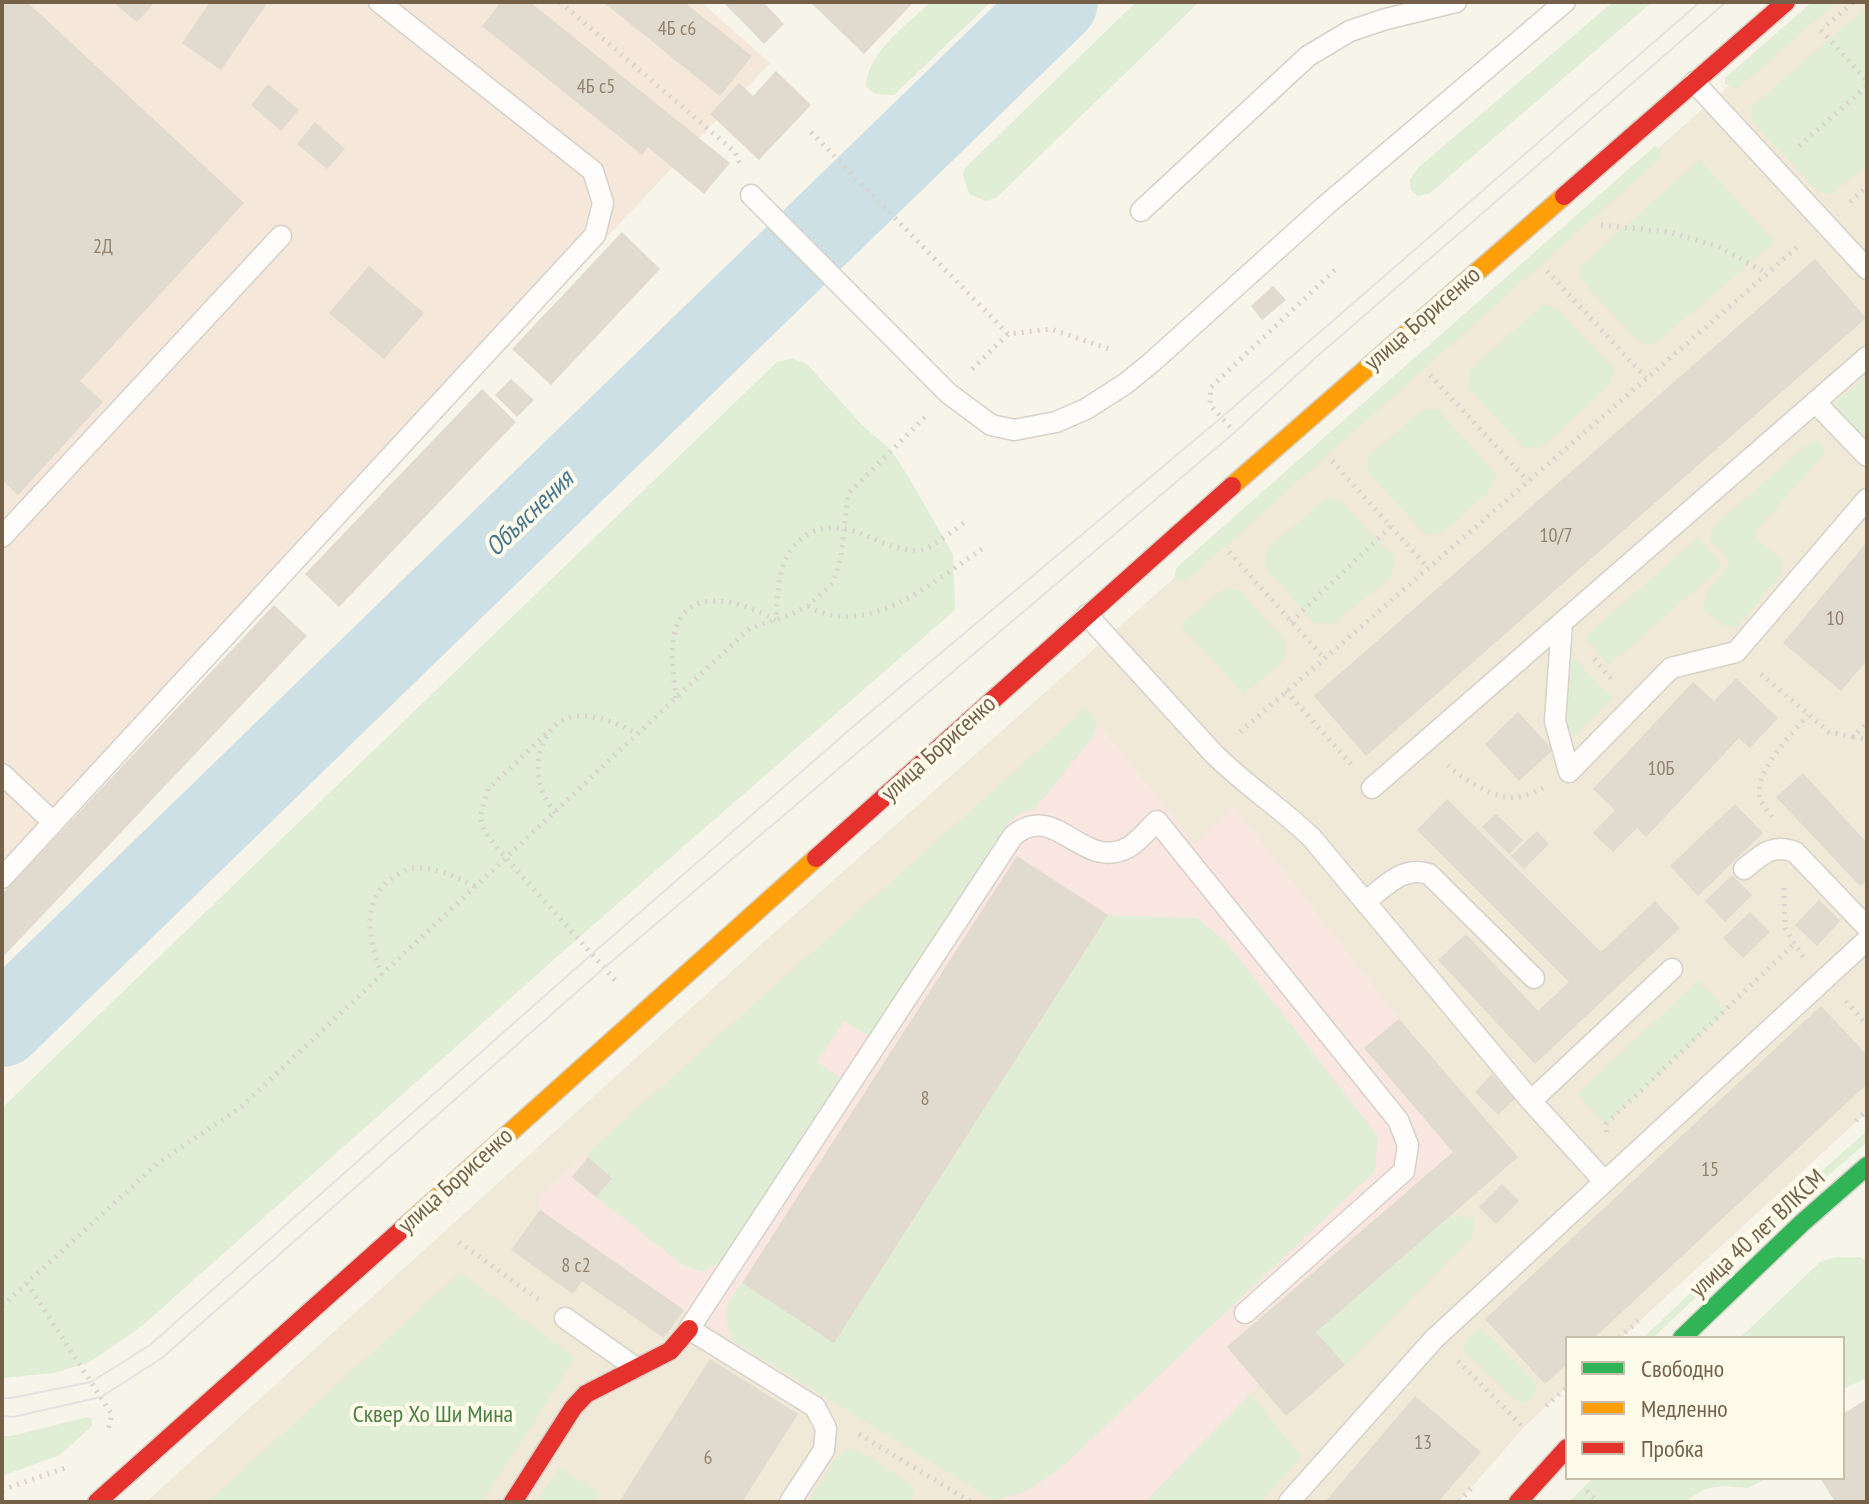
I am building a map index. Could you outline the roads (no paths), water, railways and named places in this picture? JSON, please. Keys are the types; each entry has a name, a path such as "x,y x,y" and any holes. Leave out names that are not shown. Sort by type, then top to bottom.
{"main road":[{"name":"улица Борисенко","path":"97,1502 1260,461 1786,2"},
{"name":"улица 40 лет ВЛКСМ","path":"1684,1336 1802,1223 1867,1166"},
{"path":"513,1502 573,1408 586,1394 670,1351 689,1329"},
{"path":"1518,1502 1565,1450"}],"lane":[{"path":"2,878 595,235 603,203 593,171 379,2"},
{"path":"1141,211 1308,56 1350,31 1456,2"},
{"path":"751,195 948,393 991,425 1014,430 1056,422 1086,409 1151,363 1325,206 1565,2"},
{"path":"1694,82 1867,269"},
{"path":"2,537 281,236"},
{"path":"1372,788 1867,357"},
{"path":"1815,402 1867,456"},
{"path":"1562,623 1555,721 1569,772 1671,668 1736,652 1867,499"},
{"path":"1087,615 1233,773 1284,811 1312,838 1531,1101 1609,1177"},
{"path":"2,774 52,821"},
{"path":"790,1502 824,1450 826,1428 815,1407 689,1329 1013,836 1026,825 1042,824 1107,854 1129,847 1157,821 1398,1120 1408,1145 1404,1171 1245,1313"},
{"path":"1744,869 1766,850 1783,847 1795,852 1867,927"},
{"path":"1365,902 1407,871 1429,874 1534,978"},
{"path":"1289,1502 1434,1339 1867,940"},
{"path":"1531,1101 1672,969"},
{"path":"565,1318 637,1369"}],"waterway":[{"name":"Объяснения","path":"2,1026 1057,2"}],"tram line":[{"path":"2,1398 91,1382 150,1345 855,725 1222,417 1700,2"},
{"path":"2,1416 13,1417 101,1397 162,1358 604,968 1235,432 1313,360 1726,2"}],"park label":[{"name":"Сквер Хо Ши Мина","path":"433,1415"}]}
